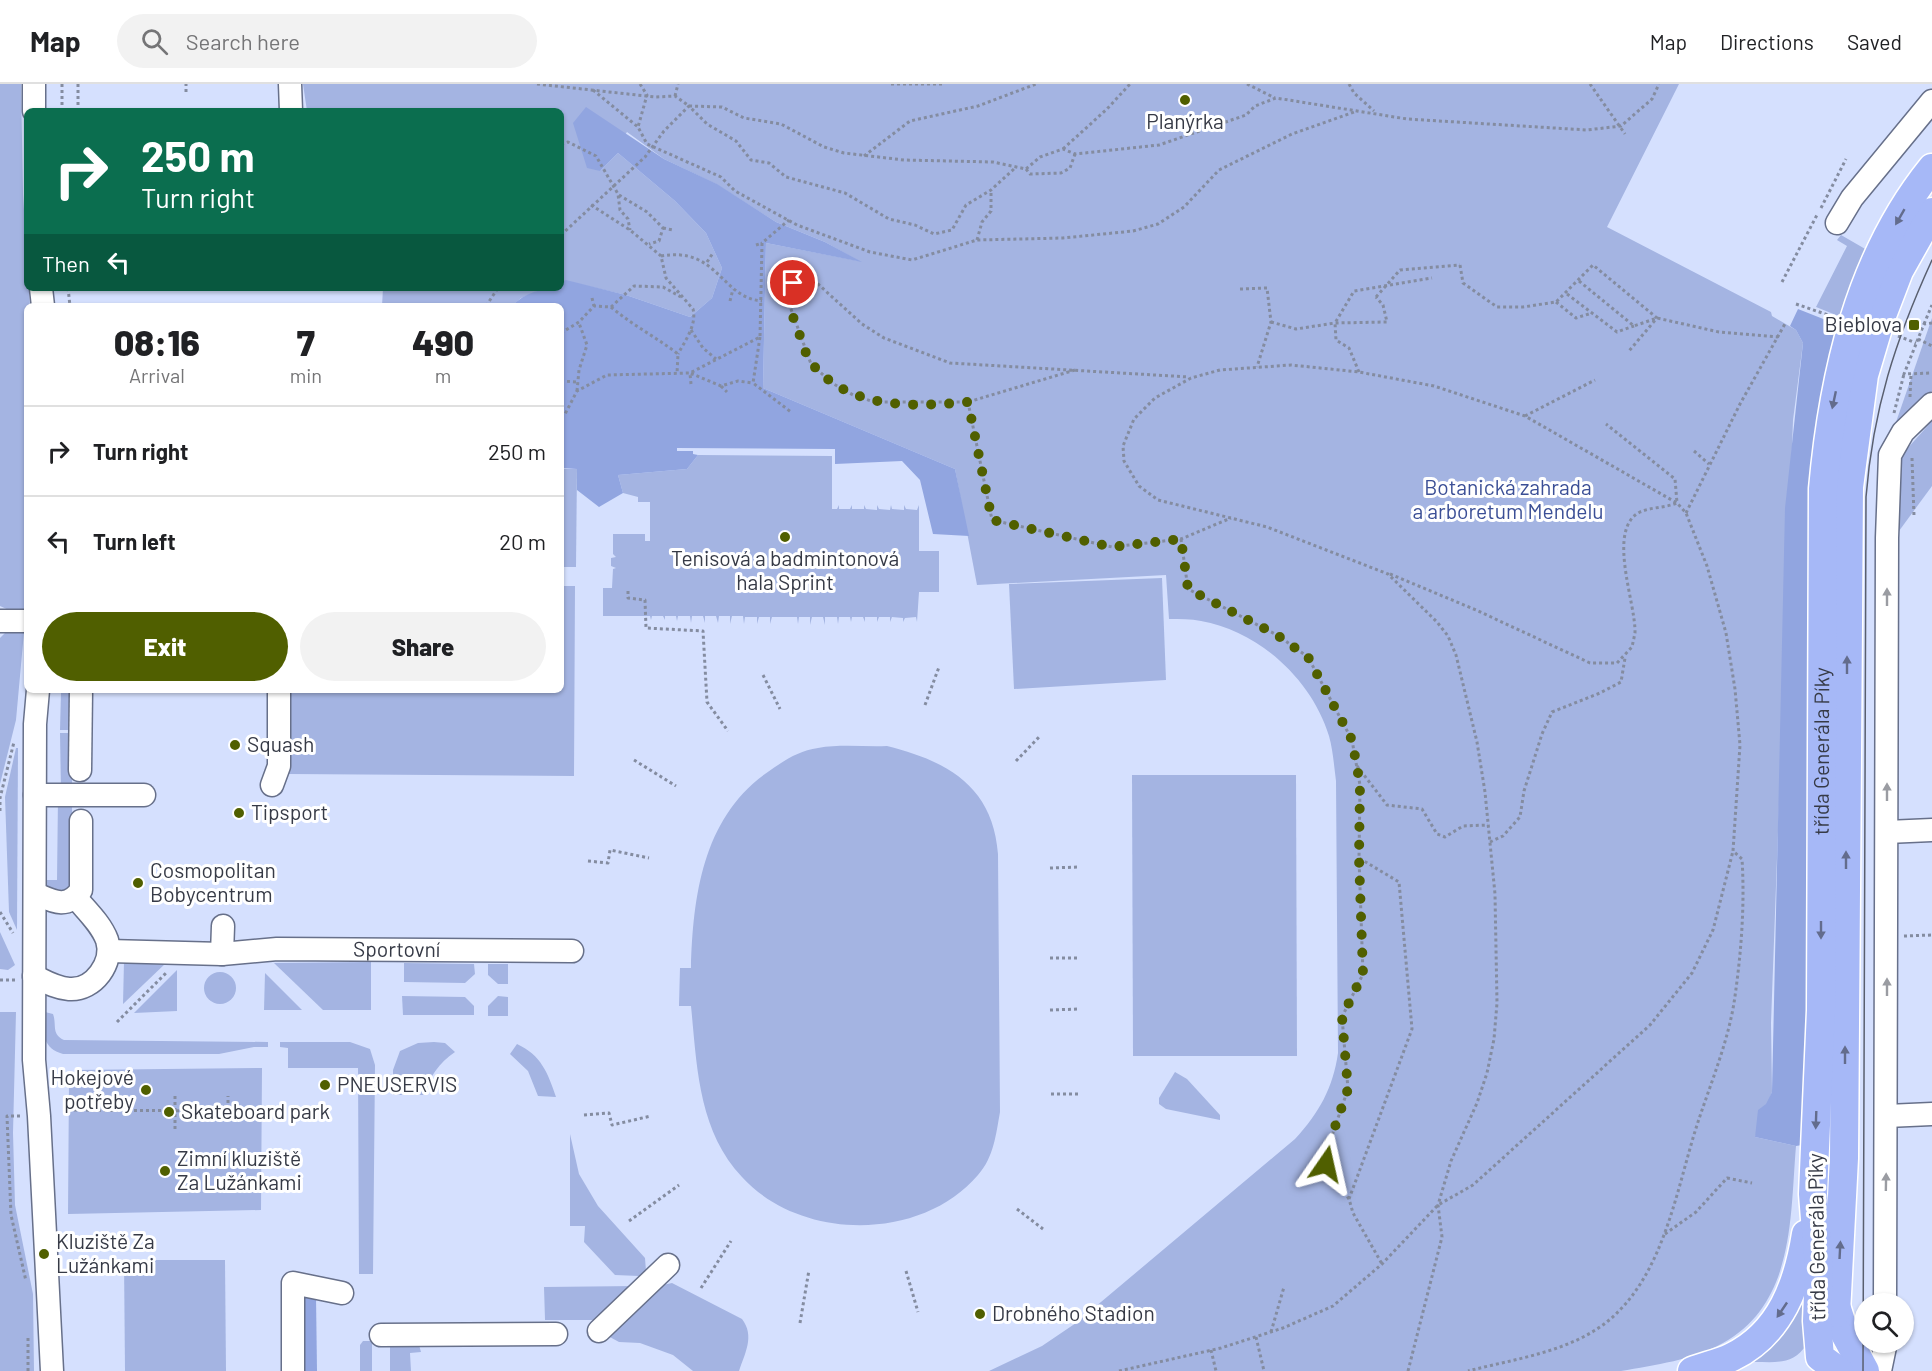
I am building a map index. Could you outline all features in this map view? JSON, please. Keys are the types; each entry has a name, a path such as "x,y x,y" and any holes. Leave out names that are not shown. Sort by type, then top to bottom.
{"main road":[{"name":"třída Generála Píky","path":"1823,1366 1817,1321 1819,1269 1813,1194 1821,1010 1823,489 1829,423 1852,323 1876,264 1895,227 1932,168"},
{"name":"třída Generála Píky","path":"1823,1366 1837,1309 1844,1158 1849,487 1864,375 1881,318 1899,271 1932,212"},
{"path":"1692,1371 1732,1357 1751,1345 1769,1329 1786,1306 1801,1265 1813,1194"},
{"path":"1837,1309 1845,1334 1865,1371"}],"street":[{"path":"34,84 34,108"},
{"path":"290,84 291,108"},
{"path":"1837,223 1852,198 1932,102"},
{"path":"1885,1293 1887,538 1890,455 1901,420 1932,404"},
{"path":"0,621 24,621"},
{"path":"38,693 35,724 34,1060 52,1371"},
{"path":"80,770 81,693"},
{"path":"272,785 279,766 279,693"},
{"path":"35,795 144,795"},
{"path":"36,894 56,903 68,903 76,898 81,890 81,821"},
{"path":"1887,832 1932,830"},
{"path":"34,982 72,989 82,987 99,974 109,951 101,929 76,898"},
{"path":"222,954 223,926"},
{"name":"Sportovní","path":"109,951 222,954 277,949 572,951"},
{"path":"1887,1116 1932,1113"},
{"path":"599,1331 668,1265"},
{"path":"293,1371 293,1282 342,1293"},
{"path":"381,1335 556,1334"},
{"path":"1881,1371 1884,1353"}],"path":[{"path":"62,84 62,108"},
{"path":"78,84 78,108"},
{"path":"186,84 186,92"},
{"path":"537,84 675,96 707,124 736,141 752,160 769,163 786,177 845,194 889,219 915,225 934,234 952,230 966,205 991,190 1015,168"},
{"path":"638,127 647,95 640,84"},
{"path":"675,96 678,84"},
{"path":"891,84 942,84"},
{"path":"864,156 910,121 978,106 1036,84"},
{"path":"564,232 654,147 664,131 689,106 722,107 744,118 781,124 824,147 864,156 904,160 993,162 1026,169 1040,157 1063,149 1107,109 1130,84"},
{"path":"1247,84 1275,98 1375,112 1407,119 1552,130 1605,129 1621,126 1652,99 1659,84"},
{"path":"1349,84 1354,93 1375,112"},
{"path":"1590,84 1625,134"},
{"path":"591,89 638,127 646,144 721,177 735,191 789,220 870,252 912,260 977,240 1064,238 1133,231 1158,224 1184,207 1219,170 1292,134 1338,120 1358,110"},
{"path":"1063,149 1075,154 1159,145 1246,115 1254,106 1275,98"},
{"path":"564,143 568,142 596,156 618,194 647,212 663,228 673,230"},
{"path":"1026,169 1030,174 1060,173 1070,168 1075,154"},
{"path":"1782,282 1846,159"},
{"path":"977,240 982,222 992,211 991,190"},
{"path":"618,194 620,210 628,219 630,230"},
{"path":"591,205 630,230 661,256 666,278 694,315 691,330 678,354 677,374"},
{"path":"756,245 762,243 789,220"},
{"path":"648,244 659,241 663,228"},
{"path":"753,382 760,337 762,243"},
{"path":"706,262 713,253"},
{"path":"661,256 672,254 706,262 733,289 749,299 762,301"},
{"path":"1271,322 1296,329 1335,323 1387,322 1383,305 1376,297 1400,270 1460,265 1463,283 1497,307 1523,307 1556,302 1567,294 1593,265 1657,318 1719,332 1778,337"},
{"path":"1075,370 968,402 944,404 874,402 853,395 832,383 811,364 788,302 793,283 808,275 862,324 884,338 950,363 1075,370 1191,378"},
{"path":"663,287 666,278"},
{"path":"1359,372 1349,348 1336,340 1335,323 1354,291 1432,278"},
{"path":"1579,281 1634,326"},
{"path":"611,307 634,286 663,287 682,297"},
{"path":"1240,289 1268,288 1271,322 1257,367"},
{"path":"730,301 733,289"},
{"path":"1567,294 1617,332 1657,318"},
{"path":"592,298 594,306"},
{"path":"1556,302 1576,318 1592,313"},
{"path":"1796,304 1852,323"},
{"path":"1914,516 1901,420 1904,374 1932,305"},
{"path":"594,306 611,307 636,328 678,354"},
{"path":"564,331 579,322 594,306"},
{"path":"1629,351 1657,318"},
{"path":"564,416 577,390 587,345 579,322"},
{"path":"1686,513 1709,464 1786,322"},
{"path":"1924,324 1932,323"},
{"path":"691,330 703,348 716,359"},
{"path":"577,390 607,375 690,373 760,337"},
{"path":"1918,339 1932,346"},
{"path":"1119,1371 1133,1370 1211,1350 1271,1332 1332,1306 1382,1264 1438,1205 1473,1185 1650,1025 1692,973 1707,941 1732,851 1740,768 1735,689 1726,633 1717,601 1686,513 1677,503 1654,488 1525,416 1434,386 1359,372 1291,365 1236,367 1191,378 1155,398 1134,419 1123,446 1124,461 1139,486 1158,500 1267,526 1496,619 1590,663 1617,663 1632,647 1635,626 1623,540 1633,519 1640,512 1663,509 1677,503"},
{"path":"690,373 691,384"},
{"path":"690,373 721,386 727,392"},
{"path":"1904,374 1932,373"},
{"path":"1525,416 1595,380"},
{"path":"564,381 577,382"},
{"path":"721,386 738,381 753,382 791,412"},
{"path":"968,402 992,520 1112,547 1181,539 1233,517"},
{"path":"1606,424 1675,479 1677,503"},
{"path":"1694,451 1709,464"},
{"path":"1181,539 1188,589 1277,635 1308,657 1352,740 1360,784 1359,858 1363,974 1342,1017 1348,1089 1326,1153 1330,1172 1348,1199 1353,1214 1382,1264"},
{"path":"1388,574 1437,622 1448,636 1456,655 1477,742 1490,842 1495,904 1497,1003 1494,1039 1477,1103 1450,1161 1438,1205 1442,1237 1408,1371"},
{"path":"628,591 628,598 645,600 646,628 703,631 707,702 728,731"},
{"path":"1490,842 1503,836 1520,817 1524,791 1542,734 1552,712 1621,682 1625,656"},
{"path":"925,705 939,667"},
{"path":"763,675 780,709"},
{"path":"1016,761 1040,736"},
{"path":"634,760 676,786"},
{"path":"1357,765 1387,805 1422,809 1437,834 1444,837 1463,826 1488,825"},
{"path":"588,861 608,863 610,850 649,858"},
{"path":"1468,1371 1542,1352 1586,1336 1607,1322 1640,1285 1663,1235 1722,1052 1734,1004 1744,893 1742,858 1732,851"},
{"path":"1348,1199 1412,1029 1399,882 1359,858"},
{"path":"1050,868 1079,867"},
{"path":"0,912 17,938"},
{"path":"1896,936 1932,935"},
{"path":"117,1022 186,953"},
{"path":"1050,958 1079,958"},
{"path":"1050,1010 1079,1010"},
{"path":"1051,1094 1080,1094"},
{"path":"175,1096 175,1130"},
{"path":"68,1110 228,1111 228,1096"},
{"path":"112,1097 112,1112"},
{"path":"584,1115 609,1113 612,1125 651,1116"},
{"path":"26,1283 11,1215 7,1116 39,1116"},
{"path":"1663,1235 1696,1212 1727,1178 1752,1183"},
{"path":"629,1221 679,1185"},
{"path":"1017,1209 1043,1229"},
{"path":"701,1288 731,1240"},
{"path":"800,1323 808,1270"},
{"path":"906,1271 918,1312"},
{"path":"1271,1332 1284,1287"},
{"path":"28,1327 28,1371"},
{"path":"1256,1336 1264,1371"},
{"path":"1211,1350 1216,1371"}],"green space":[{"path":"0,84 21,84 24,291 29,291 30,303 24,303 24,611 11,611 0,606"},
{"name":"Botanická zahrada a arboretum Mendelu","path":"303,84 1679,84 1607,227 1771,312 1772,316 1796,330 1803,343 1793,420 1771,1023 1772,1092 1755,1137 1796,1146 1789,1229 1784,1256 1776,1282 1764,1305 1747,1326 1723,1343 1699,1354 1621,1371 989,1371 1042,1346 1076,1323 1295,1139 1311,1120 1324,1099 1333,1078 1338,1053 1336,781 1329,736 1321,715 1296,678 1263,647 1243,635 1222,627 1197,620 1169,619 1166,575 977,585 955,469 763,388 766,243 859,261 825,242 776,222 716,184 664,159 627,132 600,171 618,153 675,201 706,233 722,268 712,298 690,317 626,295 564,281 564,108 307,108"},
{"path":"1841,235 1867,250 1841,317 1816,307 1847,246 1837,240"},
{"path":"383,291 538,291 521,298 515,303 382,303"},
{"path":"1932,318 1932,391 1895,425"},
{"path":"1932,421 1932,486 1899,531 1896,471 1906,450"},
{"name":"Tenisová a badmintonová hala Sprint","path":"698,455 832,456 832,509 837,509 839,505 839,509 850,509 852,505 852,509 864,509 864,505 866,509 877,510 877,505 879,509 890,510 891,505 892,509 904,510 904,505 906,509 917,510 919,505 919,551 939,551 939,592 919,592 917,622 916,617 905,618 903,622 903,618 892,617 890,622 890,617 879,617 877,622 877,617 865,617 865,622 863,617 852,617 851,622 850,617 839,617 838,624 837,617 825,617 825,625 823,617 812,617 810,625 810,617 799,617 798,624 797,617 772,617 770,624 770,617 759,617 757,624 757,617 745,617 744,624 743,616 732,616 730,624 730,616 719,616 718,623 716,616 705,616 705,623 703,616 692,616 691,623 690,616 678,616 677,621 676,616 665,616 665,620 663,616 652,616 651,620 650,616 603,616 603,588 612,588 613,569 616,568 611,566 611,558 616,557 613,554 613,534 645,534 645,541 650,541 650,502 638,502 638,497 623,493 618,475 687,469"},
{"path":"564,469 577,469 576,567 564,567"},
{"path":"1162,578 1166,680 1014,689 1009,584"},
{"path":"564,586 575,586 574,776 289,774 290,693 564,693"},
{"path":"6,632 24,632 16,720 0,784 0,638"},
{"path":"61,693 72,693 72,730 60,730"},
{"path":"60,733 72,733 72,792 61,792"},
{"path":"835,746 887,746 929,760 963,780 977,794 994,830 998,854 1000,1112 988,1161 978,1175 954,1197 925,1213 894,1222 860,1225 827,1222 795,1213 766,1198 742,1177 727,1159 716,1139 702,1096 691,1006 679,1006 680,968 691,968 699,887 715,836 728,813 744,792 765,774 803,752"},
{"path":"16,748 18,748 17,930 9,912 5,797"},
{"path":"1132,775 1296,775 1297,1056 1133,1056"},
{"path":"58,797 72,805 73,883 67,891 50,893 44,884 46,880 57,880"},
{"path":"0,932 15,965 8,970 0,969"},
{"path":"124,961 167,962 123,1004"},
{"path":"371,962 371,1010 323,1010 274,963"},
{"path":"404,963 474,964 475,974 465,983 404,982"},
{"path":"488,964 508,964 508,984 498,984 488,975"},
{"path":"177,970 177,1011 134,1013"},
{"path":"220,972 231,977 236,988 231,999 220,1004 209,999 204,988 209,977"},
{"path":"265,973 302,1010 264,1010"},
{"path":"402,996 465,997 474,1006 474,1015 403,1015"},
{"path":"498,996 508,997 508,1016 488,1016 488,1006"},
{"path":"41,1011 53,1014 57,1035 64,1040 268,1042 268,1047 254,1047 219,1054 63,1054 47,1043 44,1037"},
{"path":"0,1012 16,1012 13,1133 15,1205 33,1294 34,1371 0,1371"},
{"path":"280,1042 350,1042 370,1049 375,1065 373,1274 359,1274 358,1068 288,1068 288,1048 280,1047"},
{"path":"418,1043 445,1043 455,1052 435,1071 424,1095 393,1095 393,1070 400,1051"},
{"path":"517,1044 538,1059 550,1080 556,1097 538,1096 528,1071 510,1054"},
{"name":"Zimní kluziště Za Lužánkami","path":"262,1068 261,1210 68,1214 69,1079 75,1079 75,1070"},
{"path":"1175,1072 1187,1079 1220,1115 1220,1120 1166,1109 1159,1104 1159,1098"},
{"path":"570,1134 579,1174 598,1206 645,1258 646,1271 639,1276 615,1275 584,1242 585,1226 570,1226"},
{"path":"124,1260 225,1260 226,1371 125,1371"},
{"path":"672,1283 742,1319 746,1325 748,1338 739,1371 693,1371 673,1355 640,1343 619,1342 608,1336 663,1285"},
{"path":"1809,1283 1807,1344 1802,1351 1790,1359 1778,1362 1755,1362 1753,1360"},
{"path":"636,1286 596,1320 545,1320 544,1287"},
{"path":"363,1341 372,1341 372,1371 360,1371 360,1345"},
{"path":"390,1341 419,1345 421,1352 410,1353 411,1371 390,1371"}],"shaded area":[{"path":"586,107 664,159 717,184 776,222 825,242 862,262 766,243 763,388 955,469 969,536 933,534 920,480 902,461 835,464 835,449 677,448 677,451 693,451 693,454 698,455 687,469 618,475 623,493 599,507 577,490 577,469 564,468 564,303 515,303 535,292 564,291 564,281 566,280 626,295 690,317 712,298 722,268 706,233 675,201 618,153 600,171 587,168 573,123"},
{"path":"1798,309 1841,326 1802,1145 1796,1146 1755,1137 1758,1110 1766,1104 1772,1092 1785,508 1803,343 1796,330 1790,326"},
{"path":"302,1289 316,1296 317,1371 303,1371"}],"tram line":[{"path":"1863,1371 1866,497 1874,434 1888,376 1907,319 1932,260"}],"place":[{"name":"Planýrka","path":"1185,100"},
{"name":"Bieblova","path":"1914,325"},
{"name":"Tenisová a badmintonová hala Sprint","path":"785,537"},
{"name":"Squash","path":"235,745"},
{"name":"Tipsport","path":"239,813"},
{"name":"Cosmopolitan Bobycentrum","path":"138,883"},
{"name":"PNEUSERVIS","path":"325,1085"},
{"name":"Hokejové potřeby","path":"146,1090"},
{"name":"Skateboard park","path":"169,1112"},
{"name":"Zimní kluziště Za Lužánkami","path":"165,1171"},
{"name":"Kluziště Za Lužánkami","path":"44,1254"},
{"name":"Drobného Stadion","path":"980,1314"}],"route":[{"path":"793,283 788,302 811,364 832,383 853,395 874,402 944,404 968,402 992,520 1112,547 1131,547 1181,539 1188,589 1277,635 1308,657 1352,740 1360,784 1359,858 1363,974 1342,1017 1348,1089 1326,1153 1326,1164"}]}
